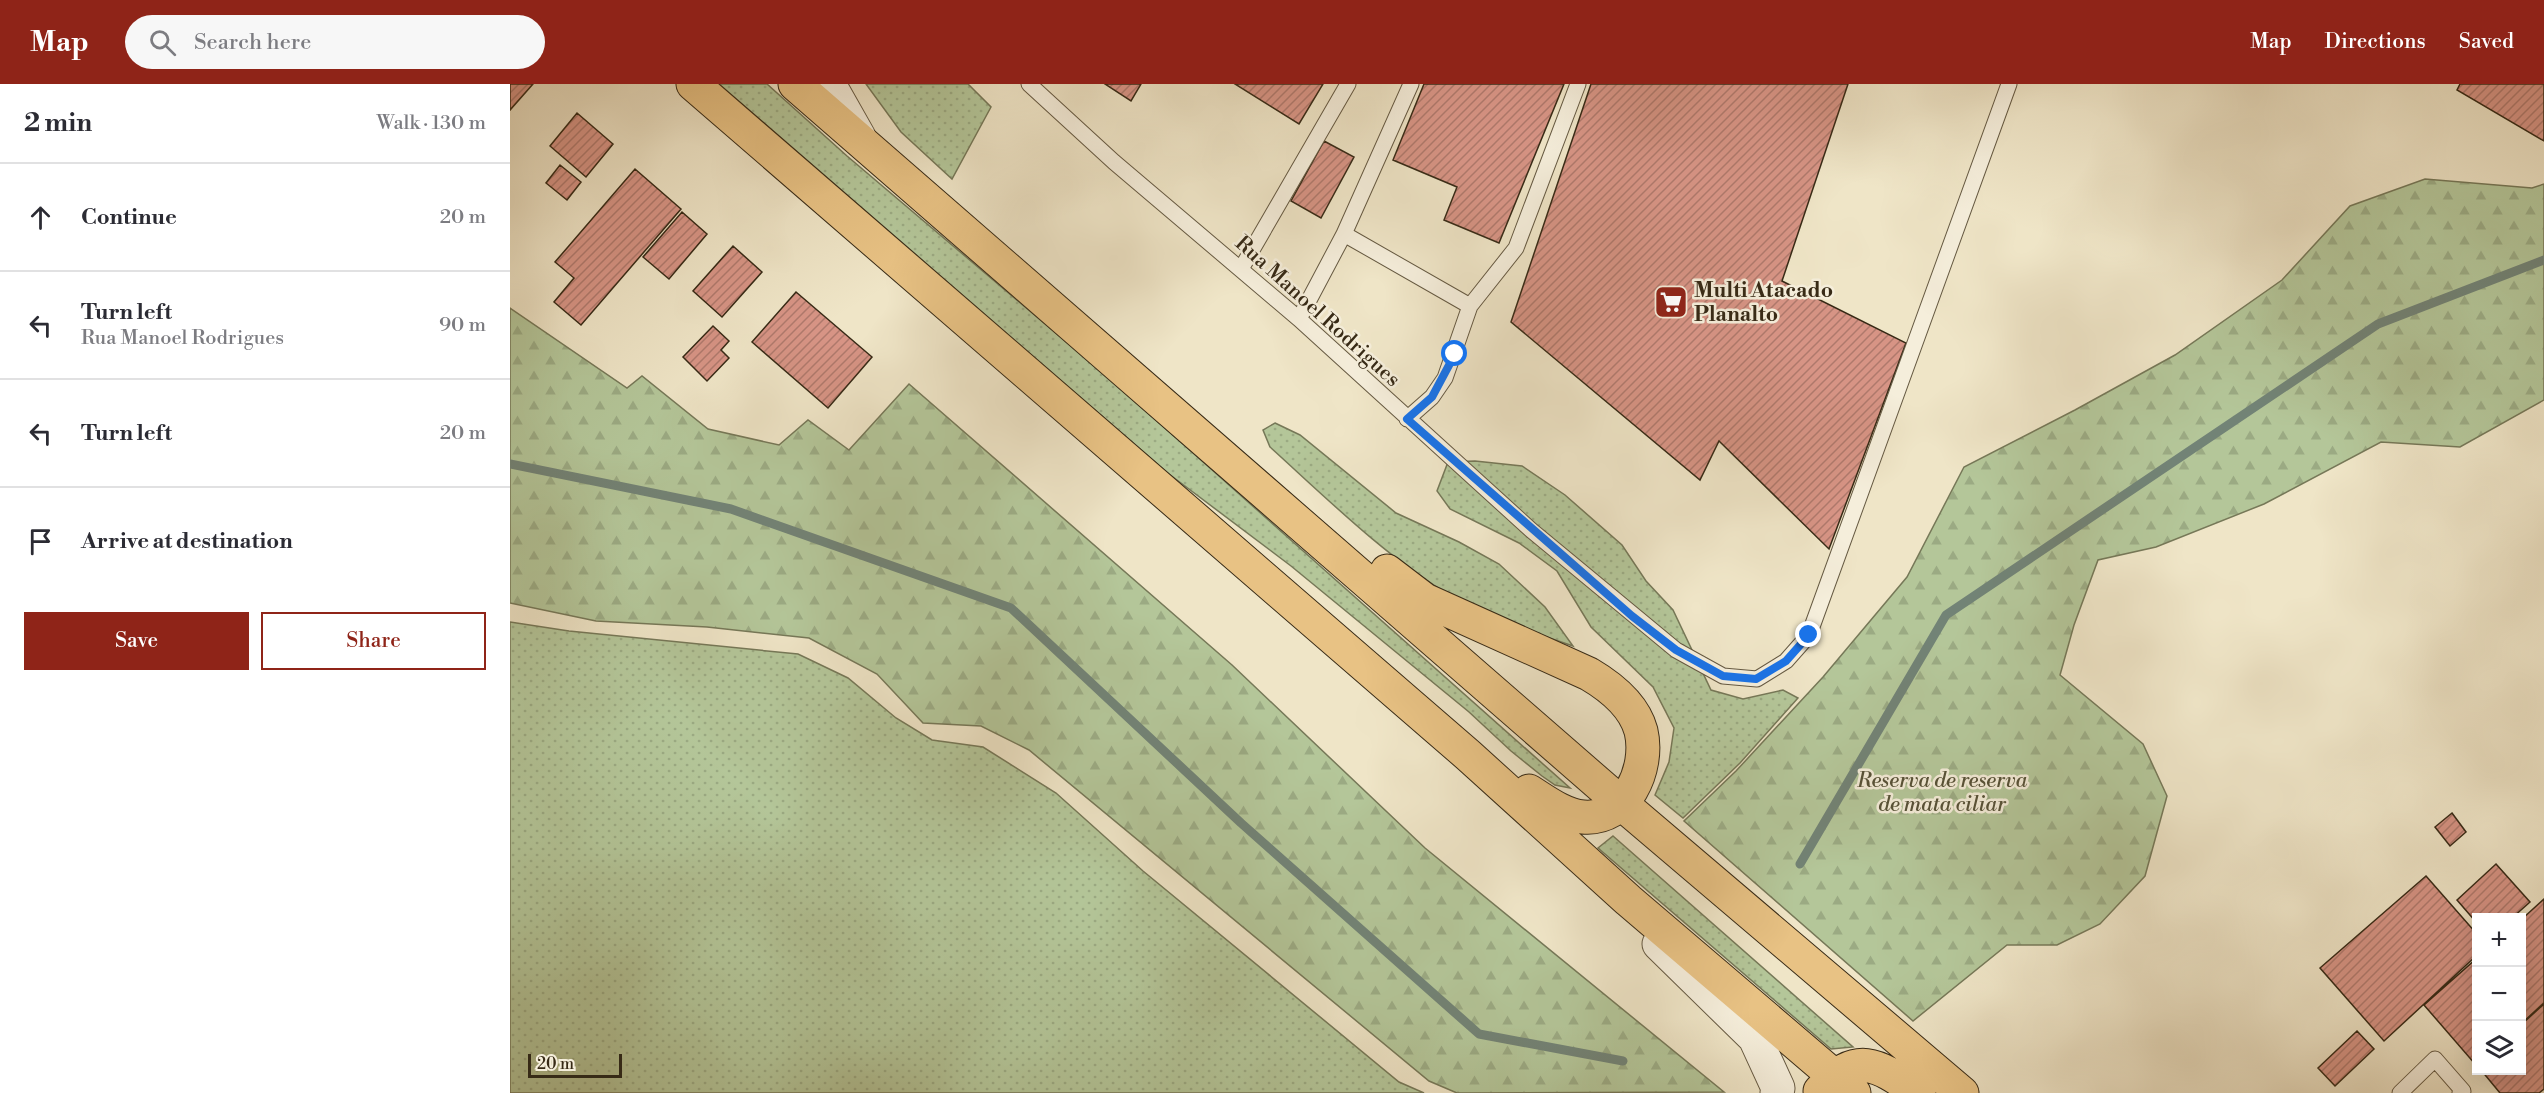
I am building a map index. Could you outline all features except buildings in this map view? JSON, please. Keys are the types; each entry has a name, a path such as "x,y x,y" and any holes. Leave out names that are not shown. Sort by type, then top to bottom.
{"highway":[{"path":"693,84 1468,755 1835,1088 1853,1065 1869,1065 1888,1073 1919,1093"},
{"path":"795,84 1622,804 1962,1093"},
{"path":"1267,493 1296,500 1425,600 1589,674 1613,688 1629,708 1641,730 1643,761 1622,804 1602,817 1581,817 1564,812 1468,755"}],"street":[{"path":"829,84 861,142"},
{"path":"1628,900 1635,921 1755,1038 1778,1088 1777,1093"}],"lane":[{"name":"Rua Manoel Rodrigues","path":"1029,84 1114,162 1299,319 1407,419 1632,616 1676,650 1723,676 1756,679 1786,661 1809,635 2009,84"},
{"path":"1242,269 1348,84"},
{"path":"1299,319 1344,234 1411,84"},
{"path":"1407,419 1432,397 1445,378 1470,306 1516,248 1578,84"},
{"path":"1344,234 1470,306"},
{"path":"2400,1093 2435,1059 2463,1091 2460,1093"}],"green space":[{"path":"719,84 767,84 847,156 1103,373 1570,788 1555,785 1542,776 1469,712 1291,566 1169,474"},
{"path":"866,84 968,84 991,107 952,179 901,132"},
{"name":"Reserva de reserva de mata ciliar","path":"2425,179 2532,188 2544,184 2544,400 2460,447 2381,442 2264,504 2156,547 2098,560 2074,625 2060,675 2143,744 2167,796 2145,876 2100,924 2057,945 2007,945 1913,1021 1684,821 1736,771 1823,677 1907,577 1964,467 2175,355 2282,280 2350,206"},
{"path":"510,308 627,388 642,376 708,429 779,445 808,420 849,450 909,384 1232,665 1425,848 1724,1092 1457,1093 1429,1081 1029,750 981,726 923,723 877,674 809,638 707,627 596,621 510,603"},
{"path":"1275,423 1300,435 1396,513 1459,542 1499,564 1545,607 1573,646 1526,630 1479,610 1427,581 1404,564 1357,526 1270,447 1263,430"},
{"path":"1475,461 1522,466 1565,495 1622,545 1646,581 1673,610 1711,690 1743,699 1783,690 1798,698 1740,763 1683,818 1655,795 1669,762 1674,728 1653,687 1591,627 1557,571 1519,543 1450,509 1437,491 1448,462"},
{"path":"510,622 569,631 798,654 848,678 896,718 932,740 983,747 1056,793 1143,871 1399,1082 1424,1093 510,1093"},
{"path":"1613,836 1853,1047 1831,1049 1598,848"}],"waterway":[{"path":"1800,864 1946,615 2378,324 2544,260"},
{"path":"510,464 731,509 1011,608 1241,823 1479,1034 1623,1061"}],"place":[{"name":"Multi Atacado Planalto","path":"1671,302"}],"route":[{"path":"1455,354 1445,378 1432,397 1407,419 1531,530 1632,616 1676,650 1723,676 1756,679 1786,661 1809,635"}]}
